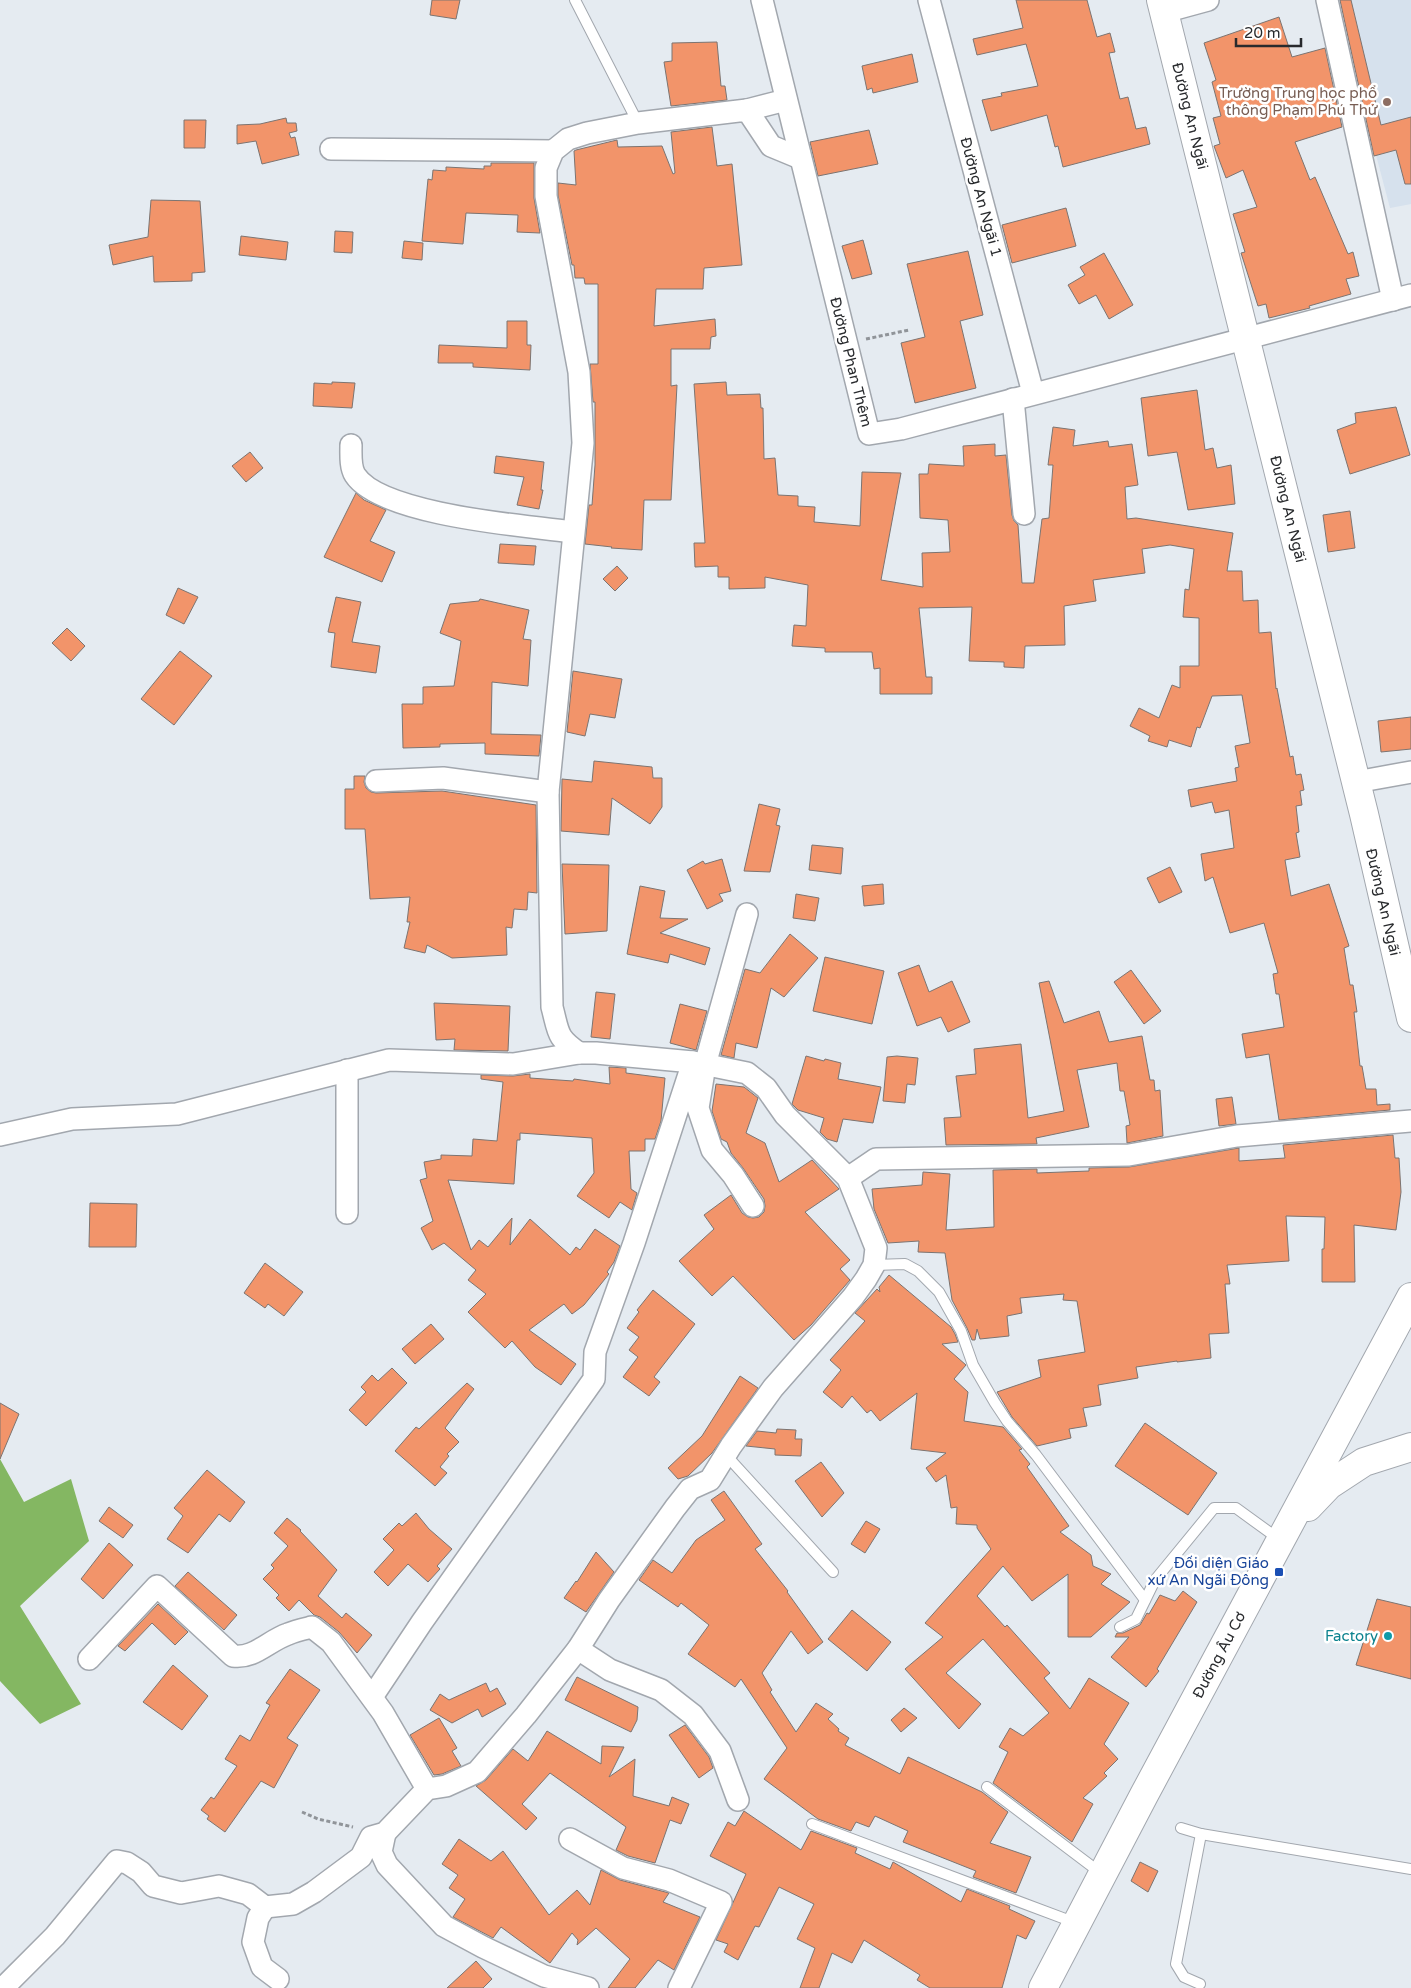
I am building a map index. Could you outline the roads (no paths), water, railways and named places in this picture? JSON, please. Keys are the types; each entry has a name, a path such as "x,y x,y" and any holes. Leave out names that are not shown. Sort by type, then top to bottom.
{"main road":[{"name":"Đường An Ngãi","path":"1163,6 1356,782 1411,1018"},
{"name":"Đường Âu Cơ","path":"1043,1988 1411,1297"},
{"path":"1283,1536 1329,1485 1364,1462 1411,1447"}],"street":[{"name":"Đường Phan Thêm","path":"762,0 869,434 900,429 1246,337 1402,298"},
{"name":"Đường An Ngãi 1","path":"929,0 1023,396 1024,514"},
{"path":"1163,6 1208,0"},
{"path":"1327,0 1402,298"},
{"path":"579,1053 560,1038 552,1007 548,792 582,443 580,381 546,196 546,168 553,151 568,139 587,133 638,123 747,110 786,100"},
{"path":"747,110 771,146 800,158"},
{"path":"331,149 553,151"},
{"path":"350,445 355,474 365,485 399,501 441,514 573,532"},
{"path":"1356,782 1411,772"},
{"path":"376,781 443,778 548,792"},
{"path":"372,1698 422,1622 594,1379 595,1352 699,1063 747,914"},
{"path":"1,1136 72,1119 176,1114 389,1060 513,1064 579,1053 699,1063 747,1073 766,1088 786,1114 848,1178 876,1248 874,1264 866,1279 773,1388 710,1480 690,1489 675,1508 609,1600 578,1650 477,1772 446,1786 427,1790 378,1835 361,1857 314,1892 293,1904 264,1907 248,1894 219,1886 181,1893 153,1886 141,1872 117,1861 56,1936 3,1988"},
{"path":"699,1063 698,1108 712,1150 733,1175 754,1206"},
{"path":"347,1070 347,1213"},
{"path":"848,1178 876,1159 1129,1155 1237,1136 1411,1121"},
{"path":"89,1659 157,1586 233,1656 243,1658 287,1634 312,1627 331,1642 384,1713 427,1790"},
{"path":"578,1650 610,1670 661,1690 693,1715 720,1751 738,1800"},
{"path":"378,1835 381,1852 387,1865 444,1926 544,1976 588,1988"},
{"path":"570,1839 623,1868 669,1880 721,1902 679,1988"},
{"path":"264,1907 258,1918 253,1942 262,1967 278,1979"}],"lane":[{"path":"575,0 638,123"},
{"path":"874,1264 905,1264 918,1271 939,1292 961,1331 973,1364 1007,1421 1036,1455 1145,1600"},
{"path":"726,1455 833,1572"},
{"path":"1120,1627 1136,1619 1155,1580 1214,1508 1236,1508 1283,1536"},
{"path":"987,1787 1103,1874"},
{"path":"812,1824 1077,1924"},
{"path":"1181,1828 1201,1834 1411,1869"},
{"path":"1200,1984 1184,1977 1176,1964 1201,1834"}],"place":[{"name":"Trường Trung học phổ thông Phạm Phú Thứ","path":"1387,102"},
{"name":"Đối diện Giáo xứ An Ngãi Đông","path":"1279,1572"},
{"name":"Factory","path":"1388,1636"}]}
